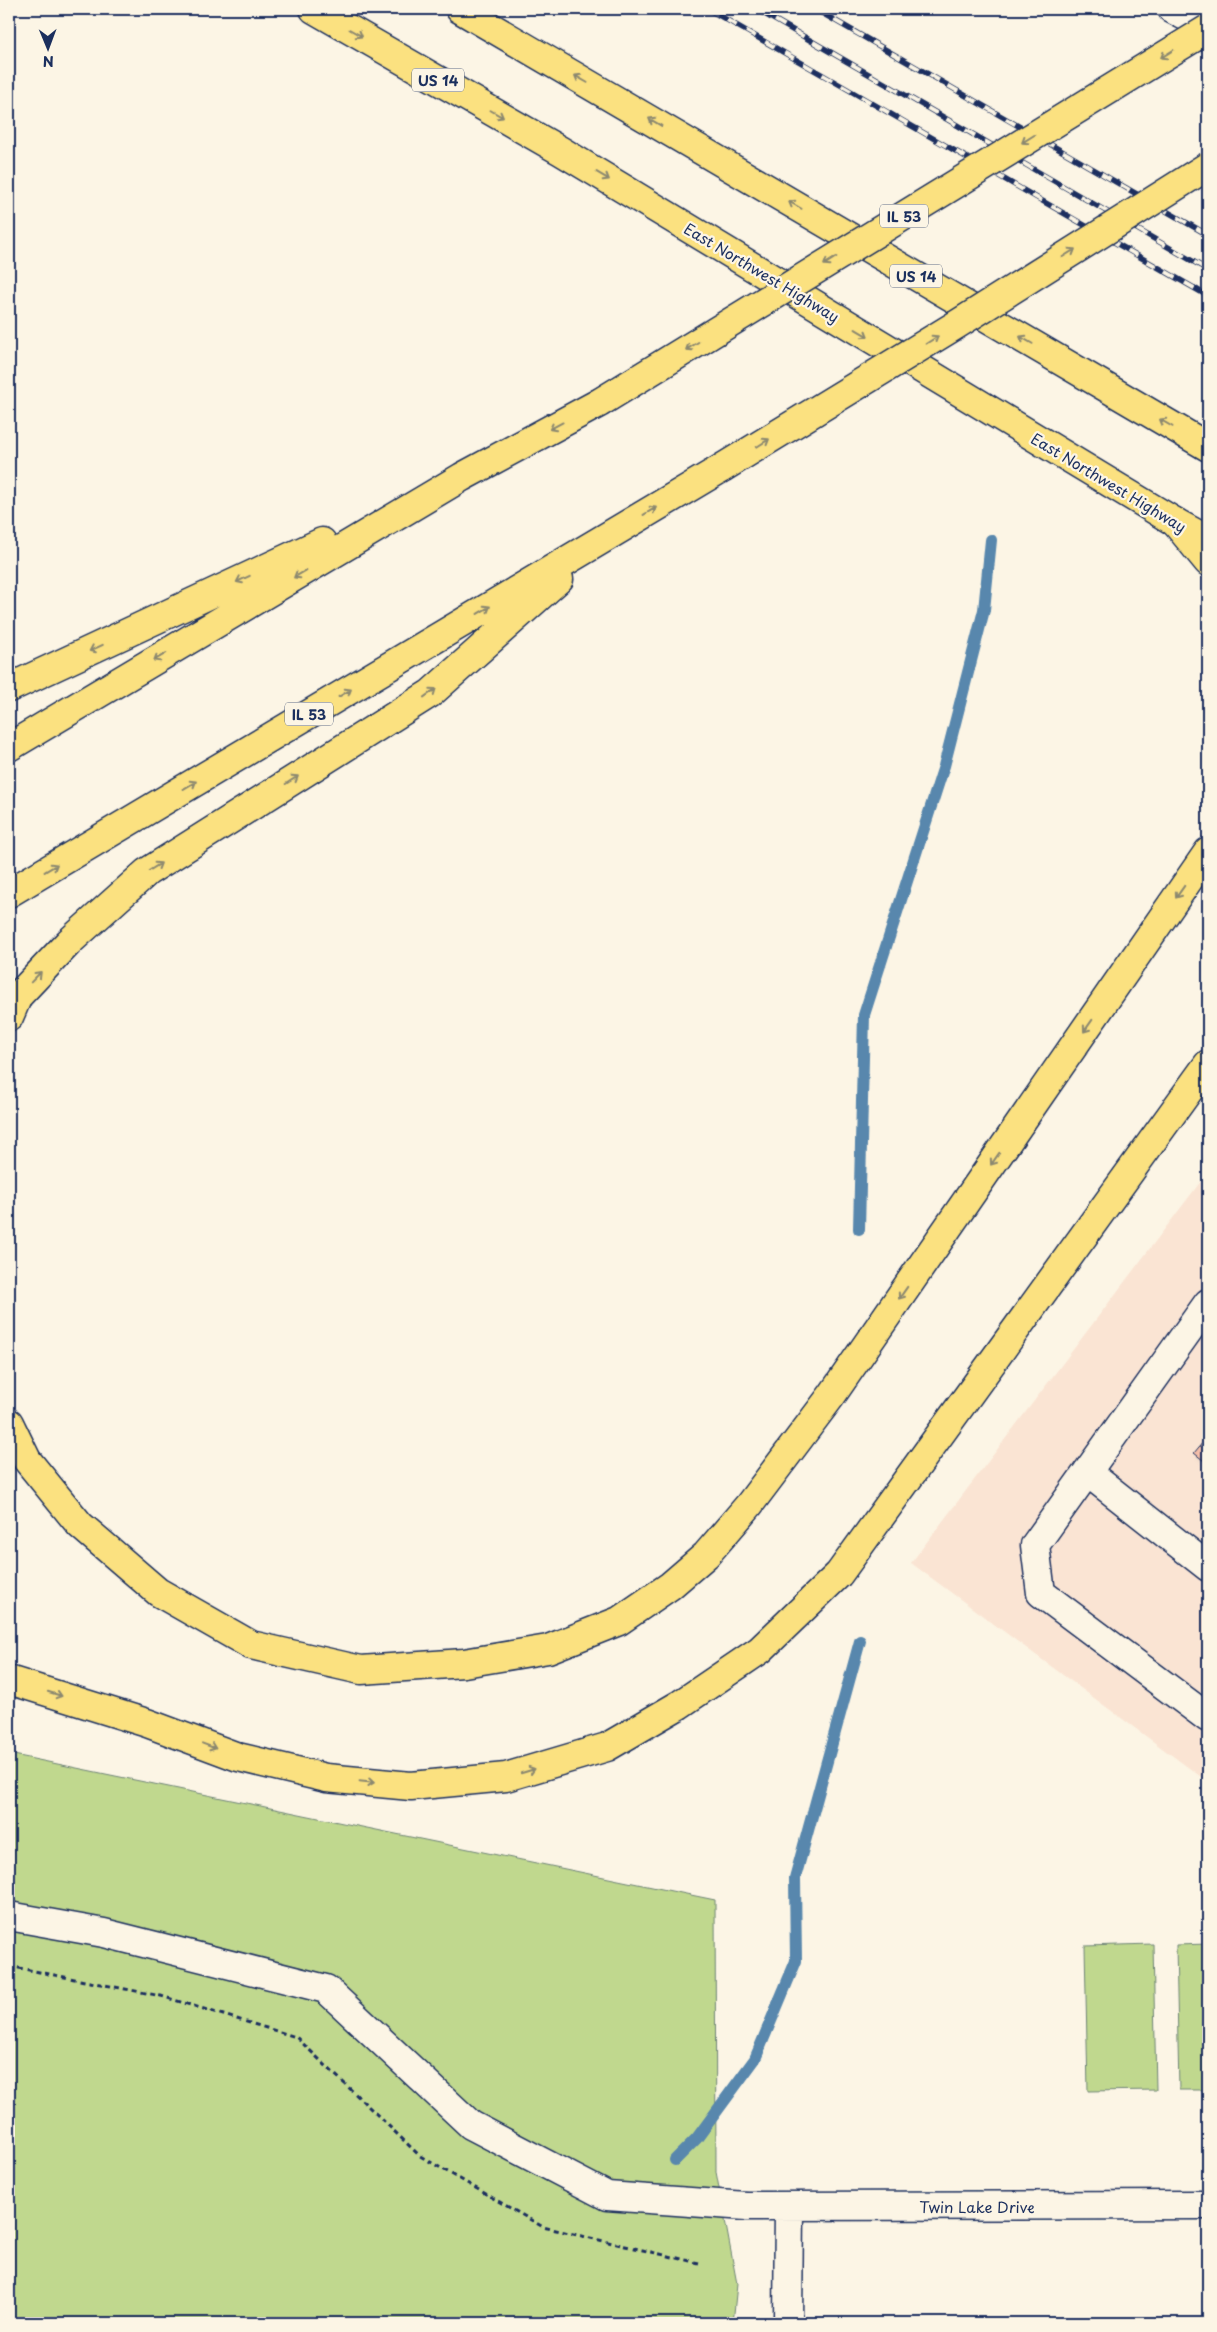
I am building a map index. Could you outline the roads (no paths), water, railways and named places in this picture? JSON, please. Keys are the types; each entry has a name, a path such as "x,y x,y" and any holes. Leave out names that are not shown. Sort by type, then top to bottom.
{"main road":[{"name":"East Northwest Highway","path":"314,9 561,151 1175,522 1208,540"},
{"name":"US 14","path":"460,9 1208,447"},
{"name":"IL 53","path":"9,747 462,477 599,403 1208,28"},
{"name":"IL 53","path":"9,893 722,468 965,320 1208,166"},
{"path":"9,688 462,477"},
{"path":"1175,522 1208,562"},
{"path":"9,1017 18,996 56,956 147,872 432,692 608,536"},
{"path":"9,1423 27,1460 80,1525 158,1592 251,1646 361,1670 455,1664 548,1649 619,1622 670,1586 698,1561 749,1505 838,1387 1208,852"},
{"path":"9,1680 147,1723 238,1757 326,1778 411,1786 506,1777 607,1747 679,1705 760,1650 839,1574 1208,1064"}],"street":[{"path":"1172,9 1208,28"},
{"path":"1208,1302 1035,1545 1041,1593 1208,1718"},
{"path":"1087,1472 1208,1567"},
{"name":"Twin Lake Drive","path":"9,1916 104,1933 326,1989 471,2125 607,2196 746,2206 1208,2206"},
{"path":"788,2323 789,2206"}],"waterway":[{"path":"859,1229 864,1015 944,766 984,610 991,540"},
{"path":"675,2160 697,2138 755,2059 796,1961 795,1878 860,1641"}],"railway":[{"path":"708,9 1208,296"},
{"path":"756,9 1208,270"},
{"path":"815,9 1208,235"}]}
